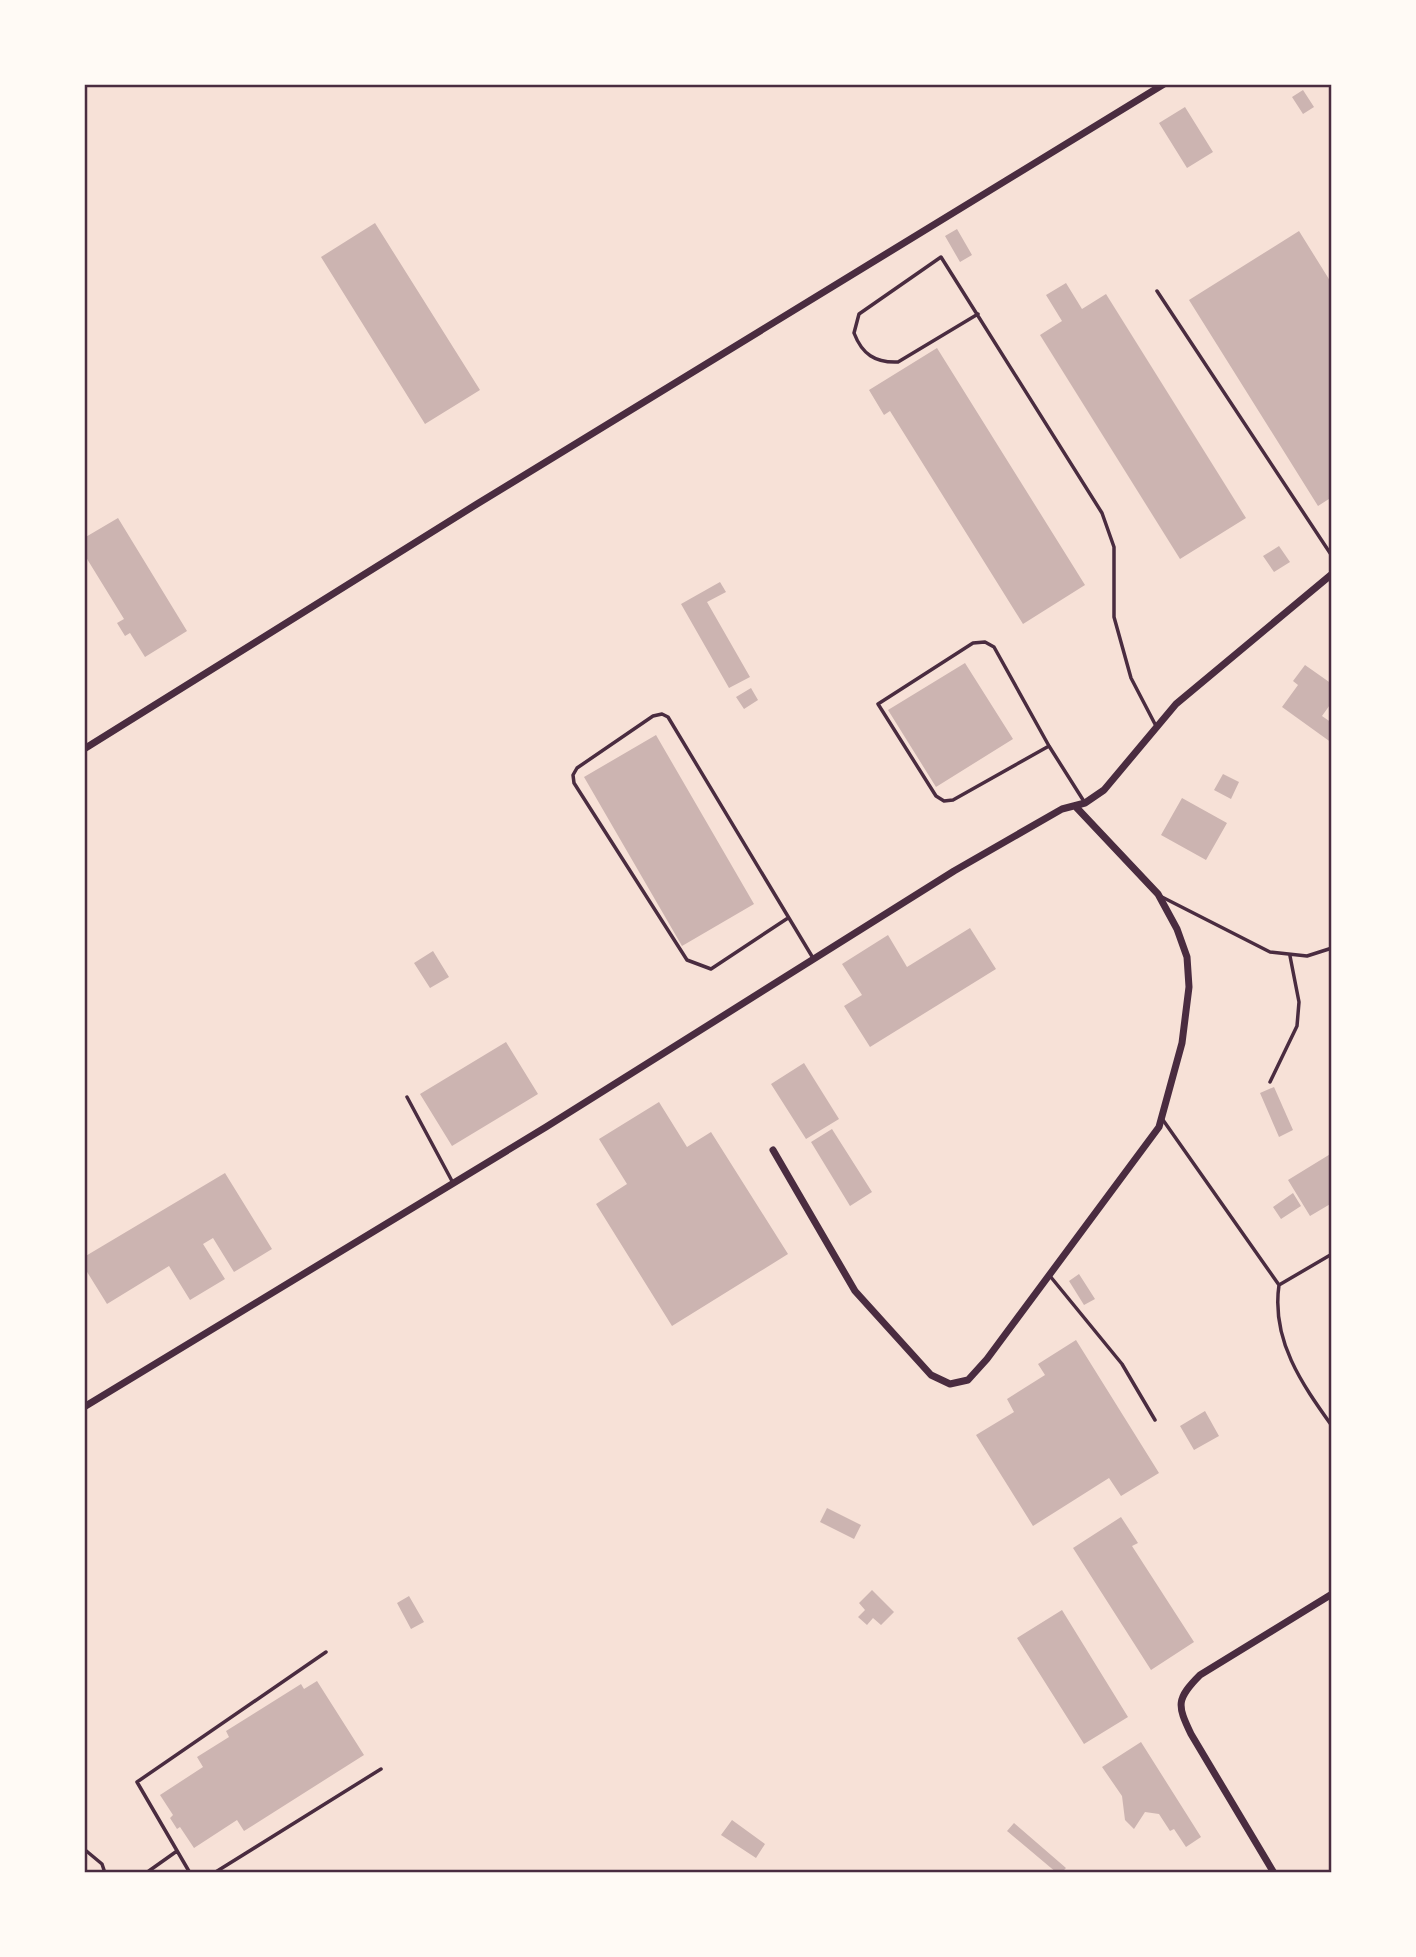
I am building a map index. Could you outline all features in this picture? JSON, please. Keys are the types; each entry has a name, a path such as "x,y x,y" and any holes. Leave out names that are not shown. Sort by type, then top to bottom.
{"street":[{"path":"84,749 477,503 1164,84"},
{"path":"84,1407 454,1183 813,958 1062,809 1085,803 1104,790 1176,704 1332,574"},
{"path":"773,1150 855,1292 931,1375 950,1384 968,1380 988,1359 1160,1127 1182,1043 1189,987 1187,957 1177,929 1158,894 1076,807"},
{"path":"1274,1873 1191,1734 1180,1711 1181,1701 1185,1690 1200,1675 1332,1594"}],"lane":[{"path":"978,314 898,362 884,363 864,353 854,333 859,314 942,257 978,314 1102,513 1114,547 1114,617 1132,678 1156,726"},
{"path":"1157,290 1332,556"},
{"path":"1049,746 948,802 936,796 878,704 973,643 985,642 993,647 1085,803"},
{"path":"788,918 711,968 697,966 687,960 574,783 573,775 653,716 662,714 668,717 813,958"},
{"path":"1158,894 1270,952 1307,956 1332,948"},
{"path":"1270,1082 1297,1026 1299,1002 1290,956"},
{"path":"407,1097 454,1183"},
{"path":"1162,1118 1279,1285 1276,1309 1279,1331 1303,1385 1332,1426"},
{"path":"1279,1285 1332,1254"},
{"path":"1049,1275 1122,1364 1155,1420"},
{"path":"190,1873 137,1782 326,1652"},
{"path":"214,1873 381,1769"},
{"path":"84,1849 102,1864 105,1873"},
{"path":"146,1873 177,1851"}],"building":[{"path":"1303,90 1314,107 1303,114 1292,97"},
{"path":"1185,107 1213,152 1187,168 1159,123"},
{"path":"375,223 480,390 425,424 321,257"},
{"path":"957,229 972,255 960,262 945,236"},
{"path":"1299,231 1332,284 1332,497 1318,506 1189,300"},
{"path":"1066,283 1082,309 1106,294 1246,518 1180,559 1040,335 1062,321 1046,295"},
{"path":"937,348 1085,585 1023,624 890,411 884,415 869,390"},
{"path":"118,518 187,631 145,657 130,633 125,636 117,623 124,619 84,554 84,538"},
{"path":"1279,546 1290,562 1274,572 1263,556"},
{"path":"720,582 726,592 707,602 750,677 729,688 681,604"},
{"path":"965,663 1013,739 936,787 888,710"},
{"path":"1305,665 1332,684 1332,702 1322,716 1332,723 1332,743 1282,707 1298,685 1293,681"},
{"path":"751,688 758,700 744,709 736,697"},
{"path":"656,735 754,904 682,946 584,777"},
{"path":"1223,774 1239,782 1231,799 1214,790"},
{"path":"1182,798 1227,823 1206,860 1161,835"},
{"path":"970,928 996,969 870,1047 844,1006 862,995 842,964 888,935 907,967"},
{"path":"433,951 449,977 430,988 414,963"},
{"path":"506,1042 538,1094 452,1146 420,1094"},
{"path":"804,1063 839,1119 806,1139 771,1084"},
{"path":"1274,1087 1293,1130 1279,1137 1260,1093"},
{"path":"659,1102 687,1147 711,1132 788,1254 672,1326 596,1204 627,1184 599,1139"},
{"path":"832,1129 872,1192 850,1206 811,1142"},
{"path":"1332,1153 1332,1203 1310,1216 1288,1180"},
{"path":"225,1173 272,1249 234,1272 213,1238 203,1244 225,1279 190,1300 169,1266 107,1304 84,1267 84,1257"},
{"path":"1293,1193 1301,1206 1281,1219 1273,1207"},
{"path":"1079,1274 1095,1299 1084,1305 1069,1281"},
{"path":"1076,1340 1159,1473 1121,1496 1109,1478 1033,1526 976,1435 1014,1412 1007,1399 1045,1375 1038,1364"},
{"path":"1205,1411 1219,1436 1194,1450 1180,1426"},
{"path":"827,1508 861,1525 854,1539 820,1522"},
{"path":"1121,1517 1138,1543 1132,1546 1194,1642 1151,1670 1073,1548"},
{"path":"872,1590 894,1612 881,1625 873,1618 867,1625 858,1617 865,1610 859,1603"},
{"path":"409,1596 424,1622 411,1629 397,1603"},
{"path":"1062,1610 1128,1717 1084,1744 1017,1638"},
{"path":"317,1681 364,1755 244,1831 237,1820 194,1848 180,1827 177,1829 170,1818 173,1815 160,1795 203,1767 197,1757 229,1737 226,1731 301,1684 304,1689"},
{"path":"1141,1742 1201,1837 1186,1847 1174,1829 1170,1831 1159,1814 1145,1812 1134,1829 1125,1820 1122,1796 1102,1767"},
{"path":"732,1820 765,1844 756,1858 721,1835"},
{"path":"1014,1823 1066,1868 1057,1873 1007,1831"}]}
